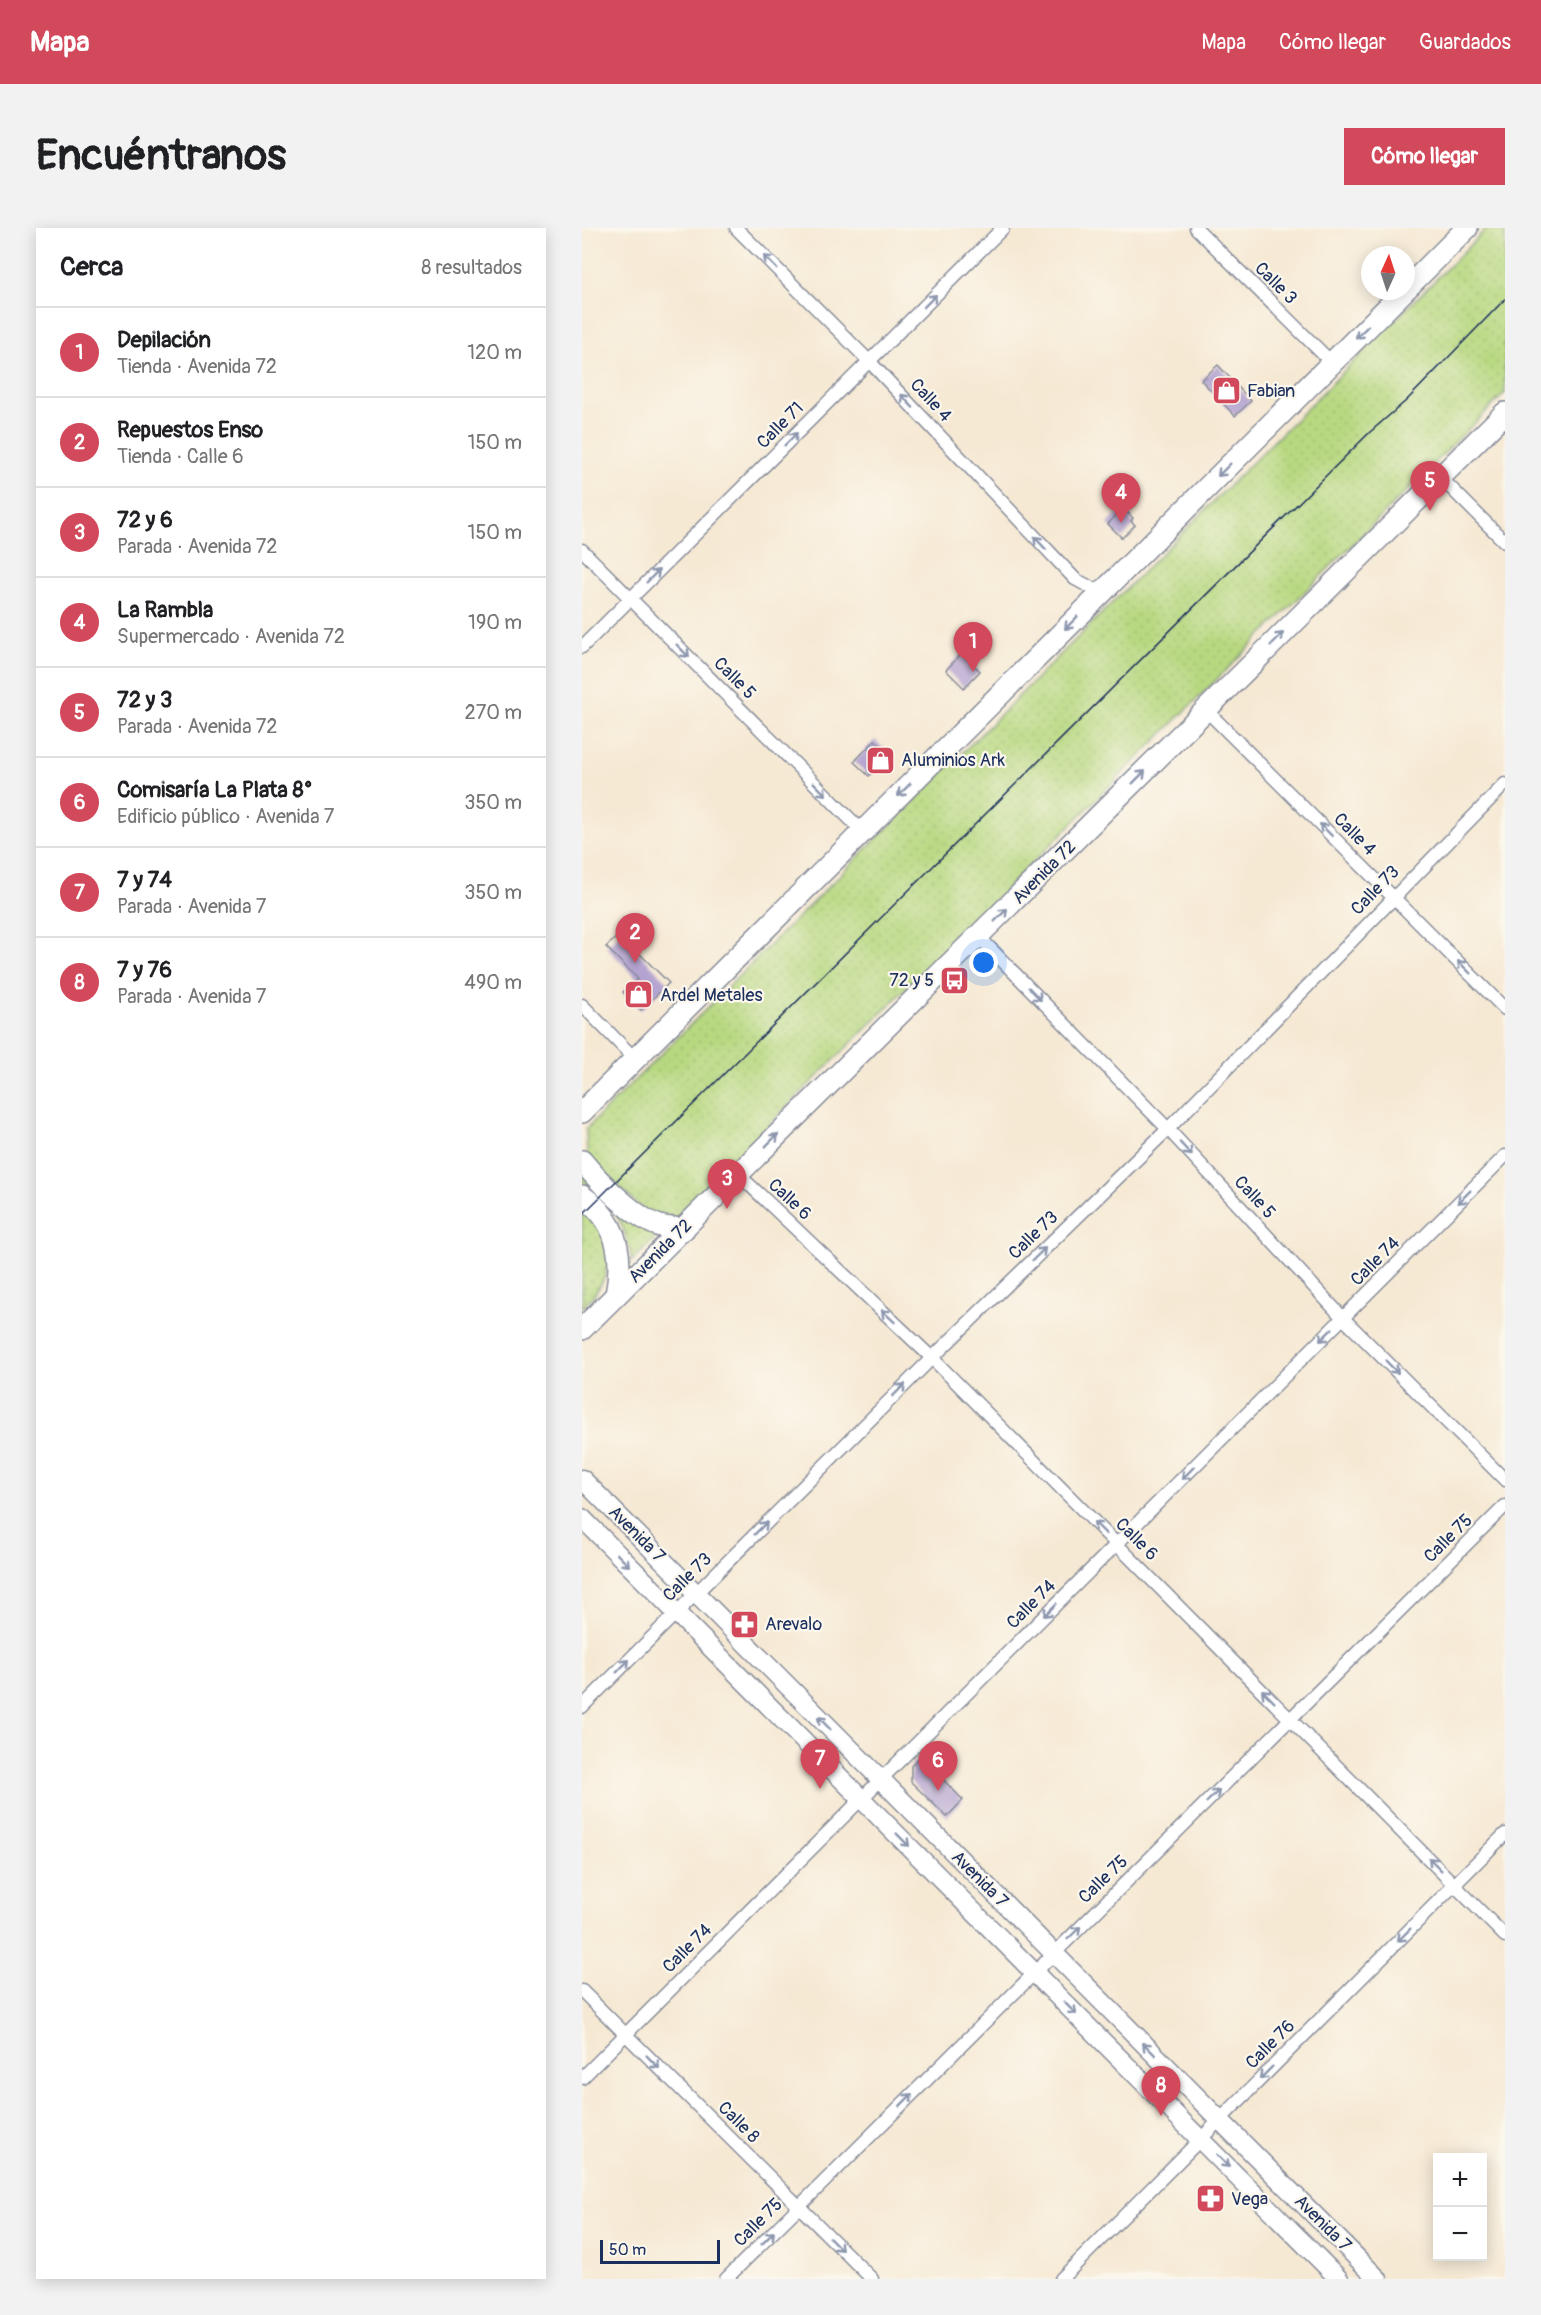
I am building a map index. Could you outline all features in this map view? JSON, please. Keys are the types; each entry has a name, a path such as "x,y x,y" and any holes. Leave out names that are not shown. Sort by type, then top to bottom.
{"highway":[{"path":"1415,280 1467,228"},
{"path":"582,1112 1395,300"},
{"name":"Avenida 72","path":"582,1329 1505,413"},
{"path":"582,1161 608,1188 645,1219 660,1226 684,1229"},
{"path":"582,1196 593,1204 609,1223 619,1246 621,1270 616,1295"}],"main road":[{"name":"Avenida 7","path":"582,1479 1373,2277"},
{"name":"Avenida 7","path":"582,1518 1339,2279"}],"street":[{"name":"Calle 4","path":"736,228 869,361 1074,579 1101,593"},
{"name":"Calle 71","path":"582,647 1004,228"},
{"name":"Calle 3","path":"1196,228 1332,363"},
{"path":"1440,477 1505,542"},
{"name":"Calle 5","path":"582,550 863,832"},
{"name":"Calle 4","path":"1206,710 1505,1009"},
{"name":"Calle 73","path":"582,1707 932,1358 1168,1129 1505,784"},
{"name":"Calle 5","path":"979,937 1168,1129 1343,1318 1505,1480"},
{"path":"582,1005 636,1059"},
{"name":"Calle 74","path":"582,2078 1505,1156"},
{"name":"Calle 6","path":"738,1174 932,1358 1505,1936"},
{"name":"Calle 75","path":"726,2279 1505,1506"},
{"name":"Calle 76","path":"1061,2279 1505,1834"},
{"name":"Calle 8","path":"582,1991 872,2279"}],"green space":[{"path":"1487,228 1505,228 1505,393 676,1217 662,1220 649,1216 587,1155 586,1129"},
{"path":"582,1172 642,1229 657,1236 632,1261 626,1236 617,1215 603,1197 582,1181"},
{"path":"582,1204 603,1230 609,1256 602,1282 582,1308"}],"building":[{"name":"Fabian","path":"1218,365 1251,401 1235,416 1201,380"},
{"path":"1123,508 1133,518 1131,521 1135,525 1122,538 1108,524"},
{"path":"961,654 980,671 964,688 946,670"},
{"path":"875,740 890,755 869,776 854,762"},
{"path":"620,934 669,983 641,1010 623,992 638,979 606,947"},
{"path":"920,1756 963,1800 947,1817 911,1782 911,1766"}],"tram line":[{"path":"582,1215 1370,432 1407,400 1505,299"}],"place":[{"name":"Fabian","path":"1226,391"},
{"name":"72 y 3","path":"1430,511"},
{"name":"La Rambla","path":"1121,523"},
{"name":"Depilación","path":"973,672"},
{"name":"Aluminios Ark","path":"880,760"},
{"name":"Repuestos Enso","path":"635,963"},
{"name":"72 y 5","path":"955,980"},
{"name":"Ardel Metales","path":"639,995"},
{"name":"72 y 6","path":"727,1209"},
{"name":"Arevalo","path":"744,1624"},
{"name":"7 y 74","path":"820,1789"},
{"name":"Comisaría La Plata 8°","path":"938,1791"},
{"name":"7 y 76","path":"1161,2116"},
{"name":"Vega","path":"1210,2199"}]}
